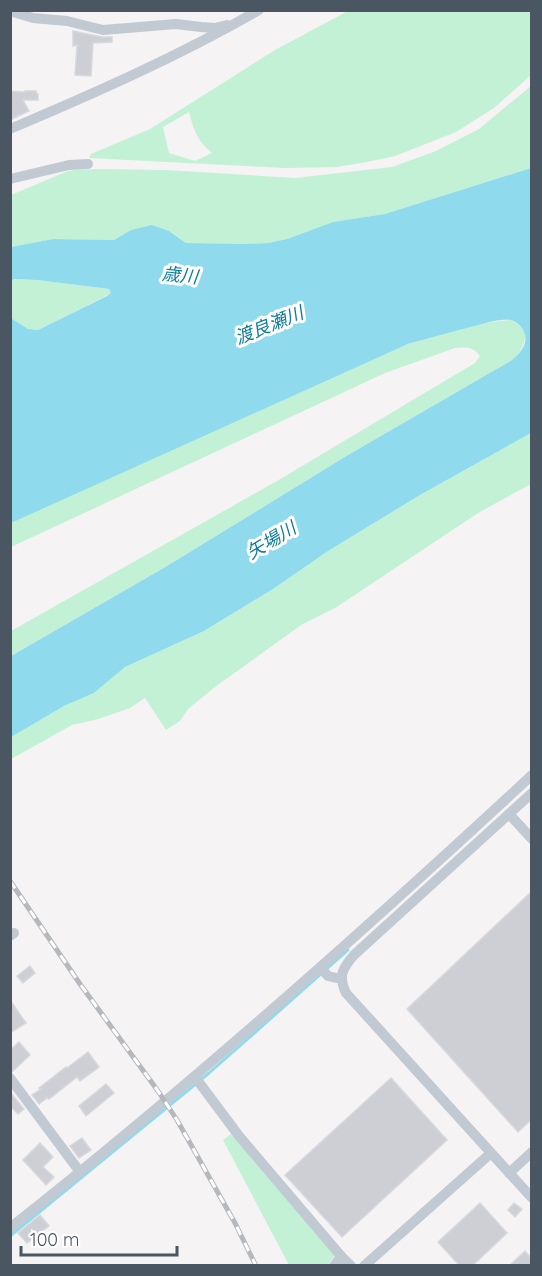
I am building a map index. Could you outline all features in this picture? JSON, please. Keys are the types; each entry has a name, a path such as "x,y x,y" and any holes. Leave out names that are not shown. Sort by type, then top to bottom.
{"street":[{"path":"10,129 88,96 236,24 259,10"},
{"path":"10,11 33,18 59,15 68,21 104,30 176,24 215,27 236,24"},
{"path":"10,179 69,165 88,164"},
{"path":"10,1228 195,1077 321,968 450,852 531,775"},
{"path":"531,794 354,955 343,971 341,979 346,993 531,1198"},
{"path":"509,814 531,839"},
{"path":"321,968 328,976 341,979"},
{"path":"195,1077 238,1136 351,1266"},
{"path":"10,1078 80,1173"},
{"path":"509,1173 531,1152"},
{"path":"364,1266 491,1153"},
{"path":"334,1266 341,1256"}],"green space":[{"path":"348,11 531,11 531,75 494,108 456,132 395,156 337,167 285,168 89,158 91,154 150,129 275,50","holes":["189,112 199,140 212,153 195,161 169,153 163,127"]},
{"path":"531,86 531,168 385,214 333,222 287,239 268,243 186,243 169,231 131,230 114,240 53,239 11,247 11,195 68,171 165,170 295,178 392,167 436,151 479,129"},
{"path":"14,279 109,289 112,293 38,330 28,329 11,318 10,282"},
{"path":"510,320 522,328 525,338 524,344 512,360 348,455 167,566 11,656 11,631 277,481 475,363 480,356 475,350 469,348 455,348 385,373 11,547 10,523 408,344 471,326"},
{"path":"531,433 531,484 478,513 335,608 301,625 215,687 188,709 180,721 166,730 145,698 130,708 72,725 11,759 11,737 17,733 64,706 94,693 125,667 204,631 420,495"},
{"path":"231,1134 333,1250 334,1256 328,1265 289,1265 223,1140"}],"water":[{"path":"531,168 531,433 420,495 204,631 125,667 94,693 64,706 11,737 11,656 167,566 348,455 512,360 525,344 525,336 520,326 514,321 507,320 485,323 408,344 11,523 11,318 28,329 38,330 111,293 109,289 37,280 14,279 11,282 11,247 53,239 114,240 131,230 152,225 169,231 186,243 268,243 287,239 333,222 385,214"}],"building":[{"path":"73,31 112,37 112,42 93,43 91,76 75,75 77,45 73,46"},
{"path":"10,91 36,91 38,100 23,100 29,111 10,120"},
{"path":"531,892 531,1120 518,1132 407,1009"},
{"path":"30,966 35,973 23,983 17,976"},
{"path":"10,1000 26,1023 10,1033"},
{"path":"19,1042 30,1055 13,1071 10,1071 10,1050"},
{"path":"88,1052 99,1067 80,1081 77,1077 39,1104 32,1095"},
{"path":"391,1078 447,1140 342,1237 285,1175"},
{"path":"106,1084 114,1093 86,1116 79,1106"},
{"path":"10,1092 24,1109 18,1114 10,1106"},
{"path":"82,1138 91,1150 79,1158 70,1146"},
{"path":"40,1143 53,1157 43,1167 54,1177 46,1185 23,1160"},
{"path":"480,1203 507,1233 472,1266 460,1266 438,1242"},
{"path":"514,1203 522,1209 515,1217 508,1210"},
{"path":"40,1215 49,1226 27,1243 18,1233"},
{"path":"525,1251 531,1258 531,1266 509,1266"}],"waterway":[{"path":"10,1236 209,1073 348,950"}],"railway":[{"path":"10,881 177,1120 235,1223 256,1266"}],"water label":[{"name":"歳川","path":"180,275"},
{"name":"渡良瀬川","path":"269,325"},
{"name":"矢場川","path":"271,540"}]}
